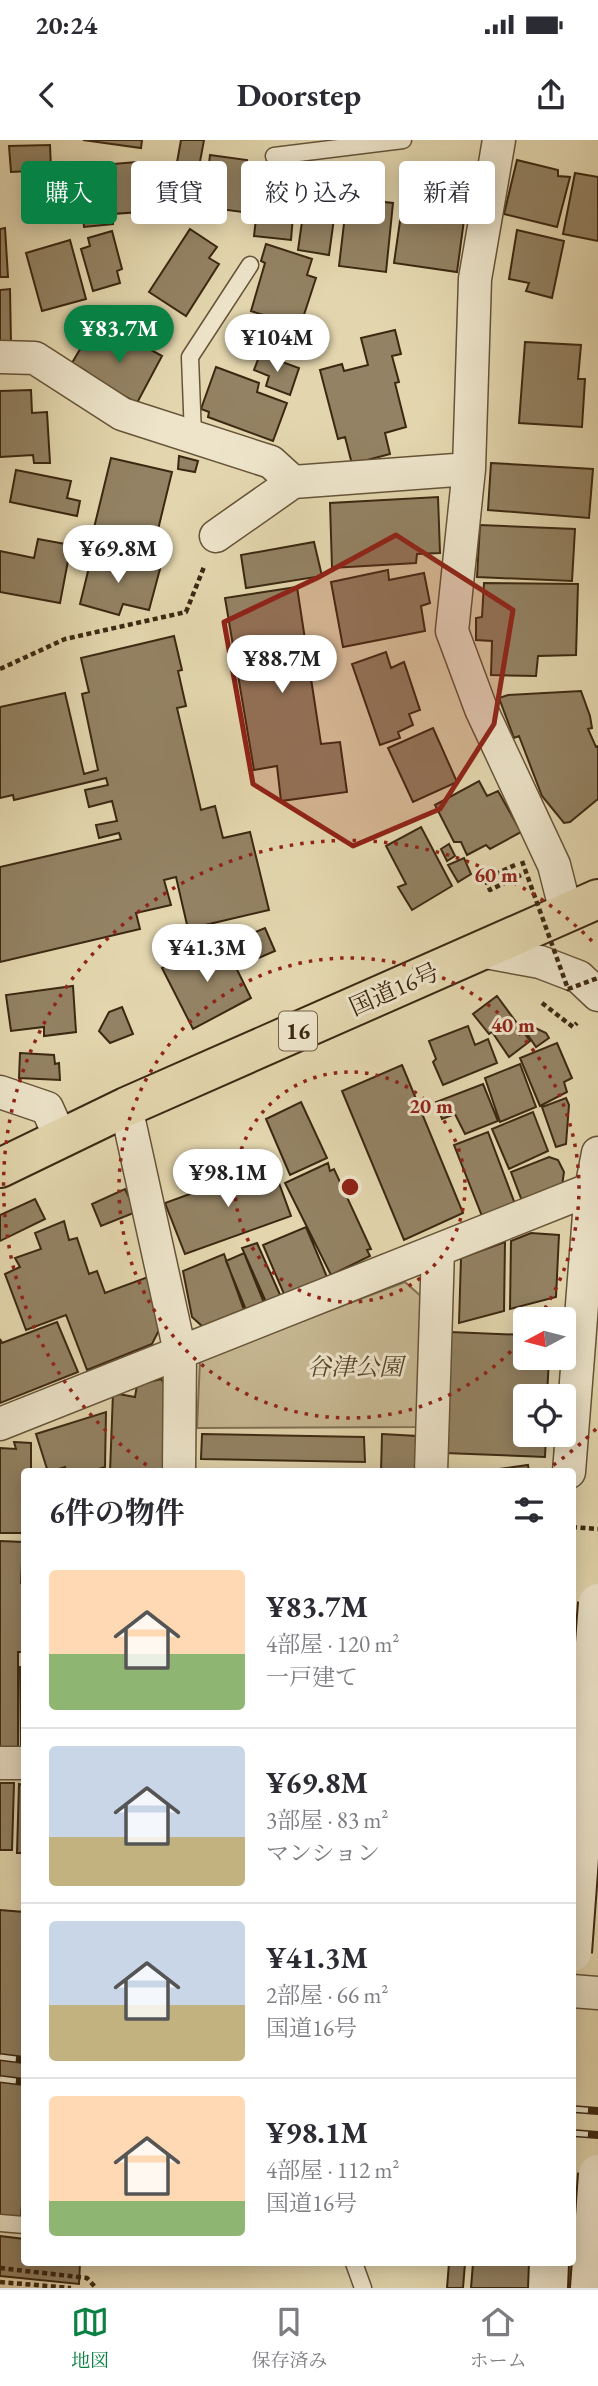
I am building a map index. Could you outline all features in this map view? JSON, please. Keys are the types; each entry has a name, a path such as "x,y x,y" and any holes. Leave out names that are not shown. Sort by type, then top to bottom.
{"highway":[{"name":"国道16号","path":"0,1168 126,1107 582,905"}],"street":[{"path":"500,140 475,279 469,470 452,631 481,709 554,865 582,905"},
{"path":"0,357 36,358 122,414 271,462 293,482"},
{"path":"216,536 293,482 469,470"},
{"path":"480,951 540,962 579,977 598,995"},
{"path":"0,1092 47,1108 61,1139"},
{"path":"126,1107 180,1352 179,1468"},
{"path":"569,1468 591,1189 598,1153"},
{"path":"0,1424 591,1189"},
{"path":"431,1468 438,1250"},
{"path":"576,1898 598,1603"},
{"path":"0,1763 21,1763"},
{"path":"576,1991 598,1993"},
{"path":"590,2288 598,2174"},
{"path":"548,2288 549,2266"}],"lane":[{"path":"274,156 403,140"},
{"path":"193,436 190,358 250,265"},
{"path":"0,2223 21,2225"},
{"path":"355,2266 363,2288"}],"path":[{"path":"0,668 65,639 186,612 216,536"},
{"path":"534,868 523,874 490,890 485,879 522,861 526,874 568,989 598,978"},
{"path":"576,1527 598,1530"},
{"path":"0,2268 88,2278 96,2288"},
{"path":"86,2288 88,2278"},
{"path":"0,2282 71,2288"}],"highlighted area":[{"path":"396,535 513,610 494,724 440,809 353,846 253,784 224,622 317,578"}],"green space":[{"name":"谷津公園","path":"405,1282 423,1298 417,1427 197,1428 200,1360"}],"building":[{"path":"83,140 142,140 141,148"},
{"path":"181,140 204,140 200,161 177,161"},
{"path":"50,145 51,161 21,161 21,172 11,172 9,146"},
{"path":"210,155 247,160 241,161 241,212 227,210 227,161 209,161"},
{"path":"517,160 558,170 558,176 570,177 557,227 504,214"},
{"path":"131,162 131,213 117,214 117,164"},
{"path":"575,173 598,177 598,241 563,234"},
{"path":"385,202 393,203 386,272 339,266 344,224 385,224"},
{"path":"84,224 113,224 84,227"},
{"path":"255,224 292,224 291,240 254,236"},
{"path":"302,224 333,224 329,255 298,250"},
{"path":"400,224 463,224 457,272 394,263"},
{"path":"5,228 8,277 0,277 0,229"},
{"path":"190,229 217,247 209,258 219,264 186,316 149,292"},
{"path":"517,230 564,241 552,298 526,291 529,283 509,279"},
{"path":"112,231 122,269 117,271 120,283 93,291 81,249 90,246 88,238"},
{"path":"70,240 86,299 42,311 26,253"},
{"path":"266,244 312,259 307,275 316,278 300,327 251,311 265,263 261,261"},
{"path":"10,289 11,345 0,345 0,290"},
{"path":"113,329 162,356 137,403 85,375 86,371 72,363 86,339 103,348"},
{"path":"395,330 401,354 392,356 399,382 395,383 406,427 385,433 390,454 352,464 345,437 338,439 320,370 342,364 344,371 368,365 361,338"},
{"path":"525,342 581,345 578,379 585,379 582,427 519,423"},
{"path":"260,354 299,368 290,395 266,386 269,376 254,370"},
{"path":"216,367 259,383 257,392 287,403 273,441 208,417 209,412 201,409"},
{"path":"31,390 32,413 47,412 50,463 34,463 33,455 0,457 0,391"},
{"path":"179,456 198,461 195,472 178,469"},
{"path":"111,458 172,472 154,546 93,532"},
{"path":"491,463 593,469 589,518 488,510"},
{"path":"16,470 71,481 67,498 80,501 77,516 10,502"},
{"path":"438,497 440,553 417,554 416,563 332,568 330,503"},
{"path":"480,525 575,529 572,581 477,577"},
{"path":"38,539 71,545 60,603 0,592 0,551 34,558"},
{"path":"314,542 322,576 246,588 241,555"},
{"path":"92,555 160,569 149,610 123,604 119,615 80,604"},
{"path":"388,570 389,580 424,573 430,603 421,606 425,631 343,647 331,582"},
{"path":"484,583 578,584 576,655 538,656 536,676 491,675 492,641 476,640 476,618 482,617"},
{"path":"297,587 321,744 340,742 347,792 281,801 277,766 254,770 225,598"},
{"path":"174,636 182,670 178,671 186,706 177,708 201,810 215,806 223,838 250,832 269,910 188,929 176,877 164,880 171,905 136,913 140,929 0,962 0,867 121,839 119,833 99,838 96,825 117,821 112,801 89,807 85,790 108,785 106,778 14,800 13,795 0,798 0,707 65,693 84,774 98,770 82,694 89,692 81,658"},
{"path":"386,652 391,668 404,662 420,710 409,714 413,725 398,732 400,738 380,745 352,664"},
{"path":"581,691 590,716 592,728 588,729 596,747 598,746 598,799 570,822 564,823 542,796 519,736 514,738 499,698 508,695"},
{"path":"433,728 457,782 413,802 388,748"},
{"path":"479,781 487,796 498,791 521,832 490,849 486,845 467,855 461,842 454,842 435,805"},
{"path":"421,827 452,886 412,910 398,887 406,884 386,846"},
{"path":"449,844 455,856 447,861 441,849"},
{"path":"464,858 471,874 458,882 448,865"},
{"path":"265,928 275,951 242,965 232,942"},
{"path":"222,939 251,998 193,1029 162,968"},
{"path":"73,986 76,1032 44,1036 44,1027 11,1031 6,995"},
{"path":"497,996 530,1041 509,1057 492,1032 489,1034 473,1014"},
{"path":"122,1007 133,1034 110,1043 99,1031 109,1012"},
{"path":"529,1025 546,1033 549,1038 536,1047 524,1029"},
{"path":"468,1026 475,1045 488,1039 497,1063 443,1085 433,1062 436,1059 429,1041"},
{"path":"557,1043 572,1078 564,1082 567,1092 540,1106 520,1058"},
{"path":"20,1053 54,1055 55,1064 59,1063 60,1080 19,1078"},
{"path":"520,1064 536,1107 500,1122 485,1078"},
{"path":"402,1065 463,1213 404,1240 342,1091"},
{"path":"483,1084 498,1121 465,1134 455,1114 442,1119 436,1102"},
{"path":"566,1098 569,1105 566,1144 556,1147 542,1107"},
{"path":"301,1102 327,1158 290,1175 266,1119"},
{"path":"533,1112 548,1151 509,1169 492,1129"},
{"path":"488,1132 515,1204 482,1216 454,1145"},
{"path":"549,1157 558,1160 564,1172 562,1186 522,1201 511,1172"},
{"path":"328,1163 330,1171 334,1169 371,1249 367,1250 370,1256 331,1275 285,1183"},
{"path":"272,1164 291,1216 185,1254 165,1203"},
{"path":"125,1189 136,1212 101,1226 92,1204"},
{"path":"35,1199 45,1219 0,1241 0,1215"},
{"path":"64,1221 69,1240 77,1238 89,1274 97,1271 105,1293 148,1277 160,1328 152,1344 87,1370 66,1315 26,1330 5,1274 20,1267 15,1258 41,1249 35,1233"},
{"path":"306,1227 327,1277 284,1294 263,1245"},
{"path":"531,1233 559,1235 556,1297 510,1309 511,1241"},
{"path":"505,1242 504,1311 459,1323 461,1258"},
{"path":"257,1243 281,1297 266,1302 242,1248"},
{"path":"244,1253 264,1303 246,1310 226,1261"},
{"path":"224,1254 244,1310 203,1327 192,1317 183,1271"},
{"path":"57,1322 78,1372 0,1403 0,1339 2,1343"},
{"path":"450,1332 513,1335 513,1370 548,1370 548,1384 513,1384 513,1447 545,1447 545,1457 445,1453"},
{"path":"161,1379 167,1387 164,1468 110,1468 113,1393 135,1397 137,1385"},
{"path":"106,1412 105,1467 47,1468 36,1434"},
{"path":"202,1434 364,1437 365,1462 201,1459"},
{"path":"382,1434 417,1436 415,1468 381,1468"},
{"path":"14,1442 31,1443 31,1468 21,1468 21,1533 0,1533 0,1448 16,1449"},
{"path":"528,1465 528,1468 506,1468"},
{"path":"0,1541 21,1542 18,1748 0,1748"},
{"path":"20,1667 21,1667 21,1748"},
{"path":"0,1783 14,1783 12,1850 0,1850"},
{"path":"19,1784 21,1853 17,1853"},
{"path":"0,1910 21,1912 21,2217 0,2215"},
{"path":"0,2236 21,2239 21,2266 80,2266 79,2284 0,2276"},
{"path":"576,2260 598,2262 598,2288 471,2288 473,2266 576,2266"},
{"path":"449,2266 465,2266 463,2288 447,2288"}],"railway":[{"path":"0,2057 21,2060"},
{"path":"0,2079 21,2082"},
{"path":"576,2109 598,2111"},
{"path":"576,2133 598,2135"}]}
